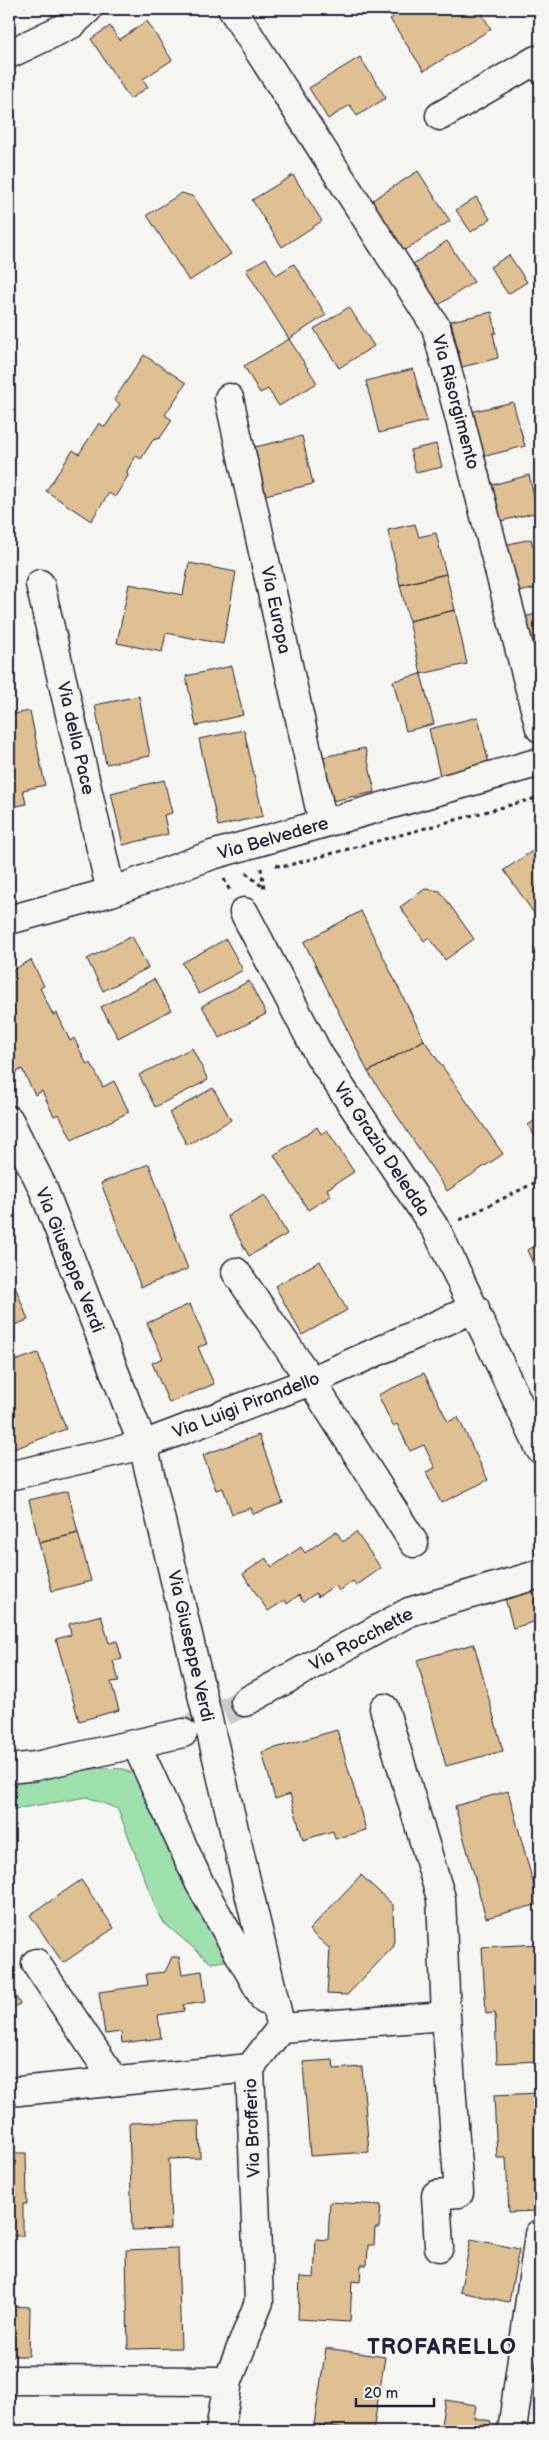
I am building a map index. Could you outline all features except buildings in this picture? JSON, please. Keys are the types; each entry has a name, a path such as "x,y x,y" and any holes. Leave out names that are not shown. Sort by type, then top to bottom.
{"street":[{"path":"9,54 72,24 88,9"},
{"name":"Via Risorgimento","path":"232,9 436,327 540,728"},
{"path":"440,116 536,60 540,68"},
{"name":"Via Europa","path":"229,398 323,823"},
{"name":"Via della Pace","path":"40,584 111,892"},
{"name":"Via Belvedere","path":"9,920 111,892 212,856 540,762"},
{"name":"Via Grazia Deledda","path":"244,912 319,1055 437,1231 540,1449"},
{"name":"Via Giuseppe Verdi","path":"9,1120 42,1186 143,1445 176,1577 281,2028"},
{"path":"236,1272 311,1381 414,1543"},
{"name":"Via Luigi Pirandello","path":"9,1476 143,1445 311,1381 475,1308"},
{"name":"Via Rocchette","path":"246,1702 409,1612 540,1574"},
{"path":"384,1708 441,1898 446,2016 459,2193 436,2195 438,2247"},
{"path":"9,1769 36,1766 183,1733"},
{"path":"136,1744 200,1884 281,2028 446,2016"},
{"path":"36,1963 115,2081"},
{"name":"Via Brofferio","path":"220,2431 228,2381 259,2302 250,2068 281,2028"},
{"path":"9,2092 250,2068"},
{"path":"512,2431 539,2234"},
{"path":"9,2380 228,2381"}],"path":[{"path":"267,862 282,867 540,797"},
{"path":"212,856 233,897 244,912"},
{"path":"242,869 264,888 260,859"},
{"path":"437,1231 540,1180"}],"green space":[{"path":"103,1768 124,1769 141,1779 231,1960 211,1963 164,1923 155,1906 118,1809 87,1797 9,1810 9,1778"}],"tunnel":[{"path":"186,1731 245,1702"}],"district":[{"name":"TROFARELLO","path":"442,2346"}]}
